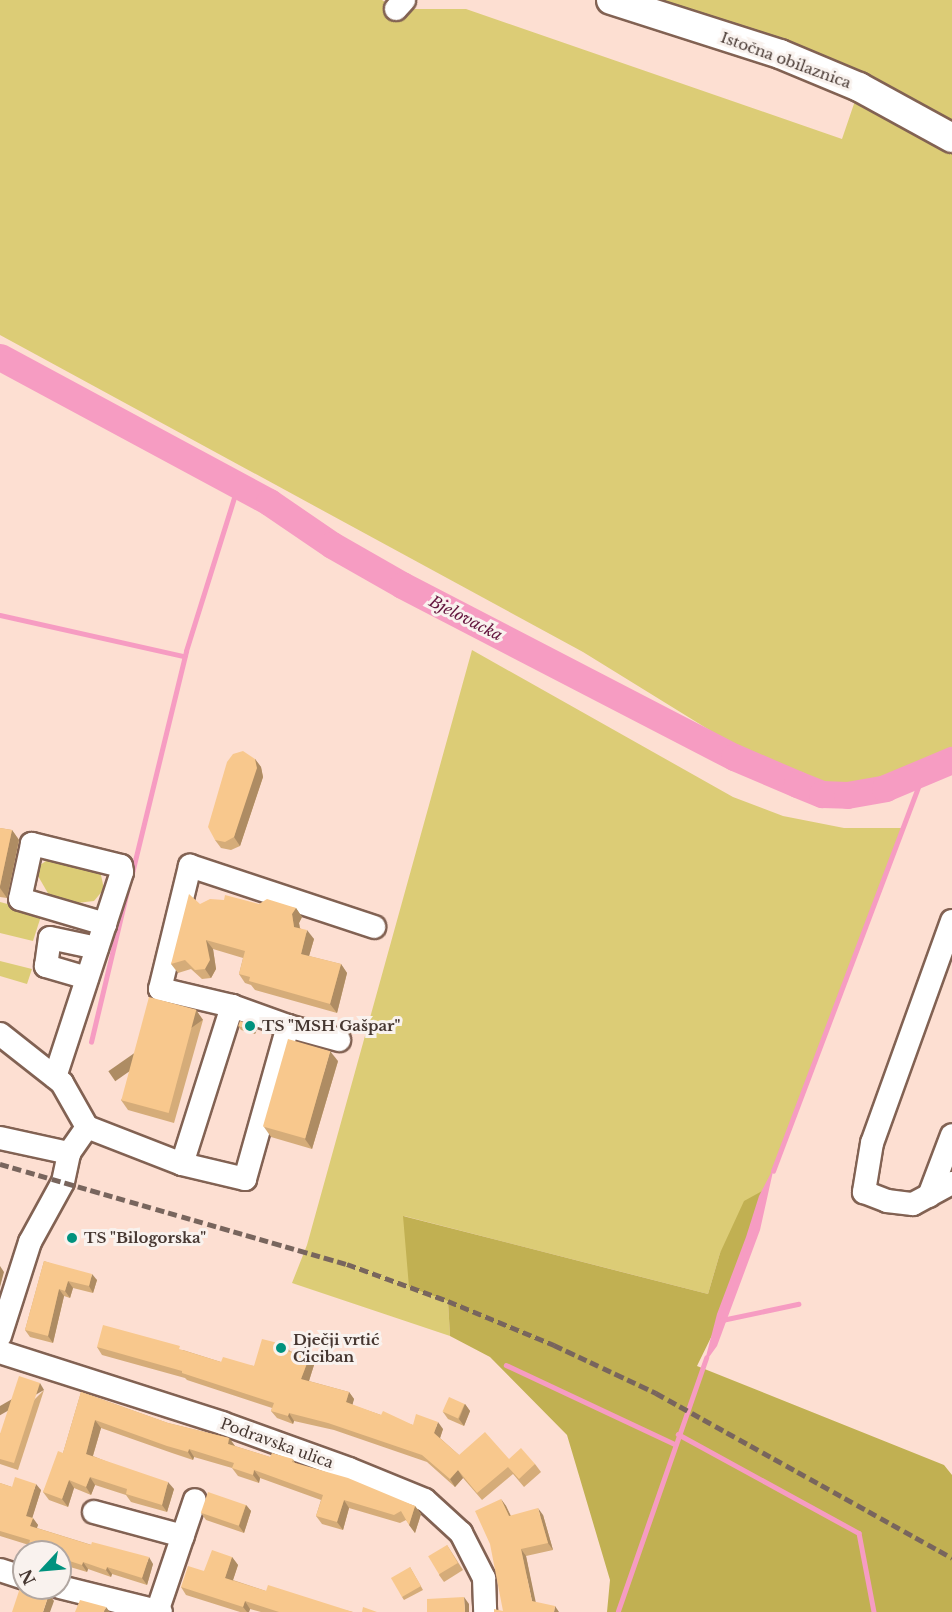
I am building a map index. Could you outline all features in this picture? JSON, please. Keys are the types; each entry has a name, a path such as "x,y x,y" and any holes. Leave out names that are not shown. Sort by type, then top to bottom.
{"main road":[{"name":"Istočna obilaznica","path":"611,0 780,54 859,87 952,138"}],"street":[{"path":"396,0 396,9 404,0"},
{"path":"55,1077 122,872 121,866 32,844 20,899 105,924"},
{"path":"339,1040 288,1026 232,1006 160,989 190,866 374,927"},
{"path":"952,921 872,1143 864,1192 887,1201 913,1203 952,1183"},
{"path":"87,978 46,966 50,938 97,948"},
{"path":"182,1164 232,1006"},
{"path":"0,1034 62,1083 87,1127 182,1164 245,1179 256,1147 288,1026"},
{"path":"0,1336 30,1242 63,1182 69,1154 87,1127"},
{"path":"929,1196 952,1135"},
{"path":"0,1138 69,1154"},
{"name":"Podravska ulica","path":"0,1352 222,1423 349,1468 425,1500 461,1533 484,1578 485,1612"},
{"path":"72,1590 159,1612 195,1500"},
{"path":"94,1512 183,1536"}],"shaded area":[{"path":"0,0 382,0 396,9 466,9 842,139 858,92 611,0 952,0 952,760 885,788 847,795 822,794 797,784 583,652 0,335"},
{"path":"472,650 733,797 783,816 844,828 902,828 766,1189 720,1253 708,1294 404,1216 448,1301 450,1336 292,1283 307,1245"},
{"path":"52,857 92,864 101,875 104,889 94,901 77,903 49,895 38,876 40,865"},
{"path":"0,902 42,913 33,941 0,933"},
{"path":"0,961 32,969 27,984 0,976"},
{"path":"774,1167 760,1230 717,1346 704,1364 717,1314 759,1196"},
{"path":"766,1189 719,1321 697,1366 944,1465 952,1475 952,1612 607,1612 610,1580 567,1435 490,1357 450,1336 448,1301 409,1287 403,1216 708,1294 720,1253 744,1201"}],"building":[{"path":"243,751 255,759 257,768 234,837 225,842 215,840 208,827 227,762 233,754"},
{"path":"0,828 12,830 0,886"},
{"path":"189,894 200,904 210,899 224,900 225,895 259,904 267,899 296,908 292,914 294,927 307,930 301,954 341,964 330,1004 249,981 250,977 239,974 245,951 206,940 210,960 205,969 195,970 185,960 171,964"},
{"path":"149,997 196,1010 169,1113 121,1100"},
{"path":"240,1021 254,1026 252,1031 238,1026"},
{"path":"288,1039 330,1051 305,1139 263,1126"},
{"path":"44,1261 92,1274 89,1286 68,1281 65,1291 59,1289 48,1336 25,1330"},
{"path":"103,1325 180,1346 179,1349 221,1362 223,1357 254,1366 262,1339 286,1345 284,1350 309,1358 301,1379 349,1392 346,1402 381,1415 383,1411 413,1425 416,1414 438,1422 434,1433 459,1455 485,1432 509,1459 521,1448 535,1464 519,1479 508,1467 477,1493 458,1470 450,1479 422,1455 328,1423 271,1411 274,1403 182,1373 182,1371 97,1347"},
{"path":"19,1376 40,1383 14,1463 0,1459 0,1434"},
{"path":"81,1392 168,1423 229,1438 228,1444 270,1457 272,1453 293,1459 292,1462 348,1478 415,1506 409,1525 401,1511 394,1515 344,1500 337,1522 316,1516 323,1495 254,1470 253,1475 232,1468 234,1463 189,1449 188,1452 167,1446 95,1420 86,1454 168,1482 162,1505 126,1494 127,1489 90,1477 86,1487 69,1480 62,1499 43,1492 58,1451 63,1453"},
{"path":"449,1397 465,1404 458,1419 442,1412"},
{"path":"15,1477 36,1484 26,1516 33,1518 30,1526 91,1545 92,1542 149,1557 142,1578 107,1567 106,1570 83,1562 82,1565 72,1562 72,1540 30,1540 0,1531 0,1483 12,1487"},
{"path":"208,1492 246,1505 239,1526 201,1513"},
{"path":"501,1499 509,1516 538,1508 548,1543 521,1549 532,1601 555,1606 554,1612 494,1612 494,1609 503,1611 490,1544 475,1511"},
{"path":"447,1545 458,1563 439,1574 428,1556"},
{"path":"212,1550 232,1557 225,1578 266,1591 268,1585 353,1612 279,1612 245,1601 243,1607 181,1587 188,1566 204,1571"},
{"path":"410,1567 421,1586 402,1597 391,1578"},
{"path":"464,1597 465,1612 427,1612 427,1599"},
{"path":"16,1600 47,1600 43,1612 12,1612"},
{"path":"80,1600 106,1607 104,1612 75,1612"},
{"path":"363,1607 377,1612 362,1612"}],"waterway":[{"name":"Bjelovacka","path":"0,357 269,502 332,545 402,585 734,757 797,784 822,794 847,795 885,788 952,760"},
{"path":"132,873 186,651 238,485"},
{"path":"0,615 184,656"},
{"path":"773,1171 923,773"},
{"path":"91,1042 128,887"},
{"path":"722,1320 798,1304"},
{"path":"618,1611 706,1358"},
{"path":"506,1365 675,1444"},
{"path":"678,1434 859,1533 874,1612"}],"railway":[{"path":"0,1164 347,1264 448,1301 554,1345 656,1393 952,1558"}],"place":[{"name":"TS \"MSH Gašpar\"","path":"250,1026"},
{"name":"TS \"Bilogorska\"","path":"72,1238"},
{"name":"Dječji vrtić Ciciban","path":"281,1348"}]}
